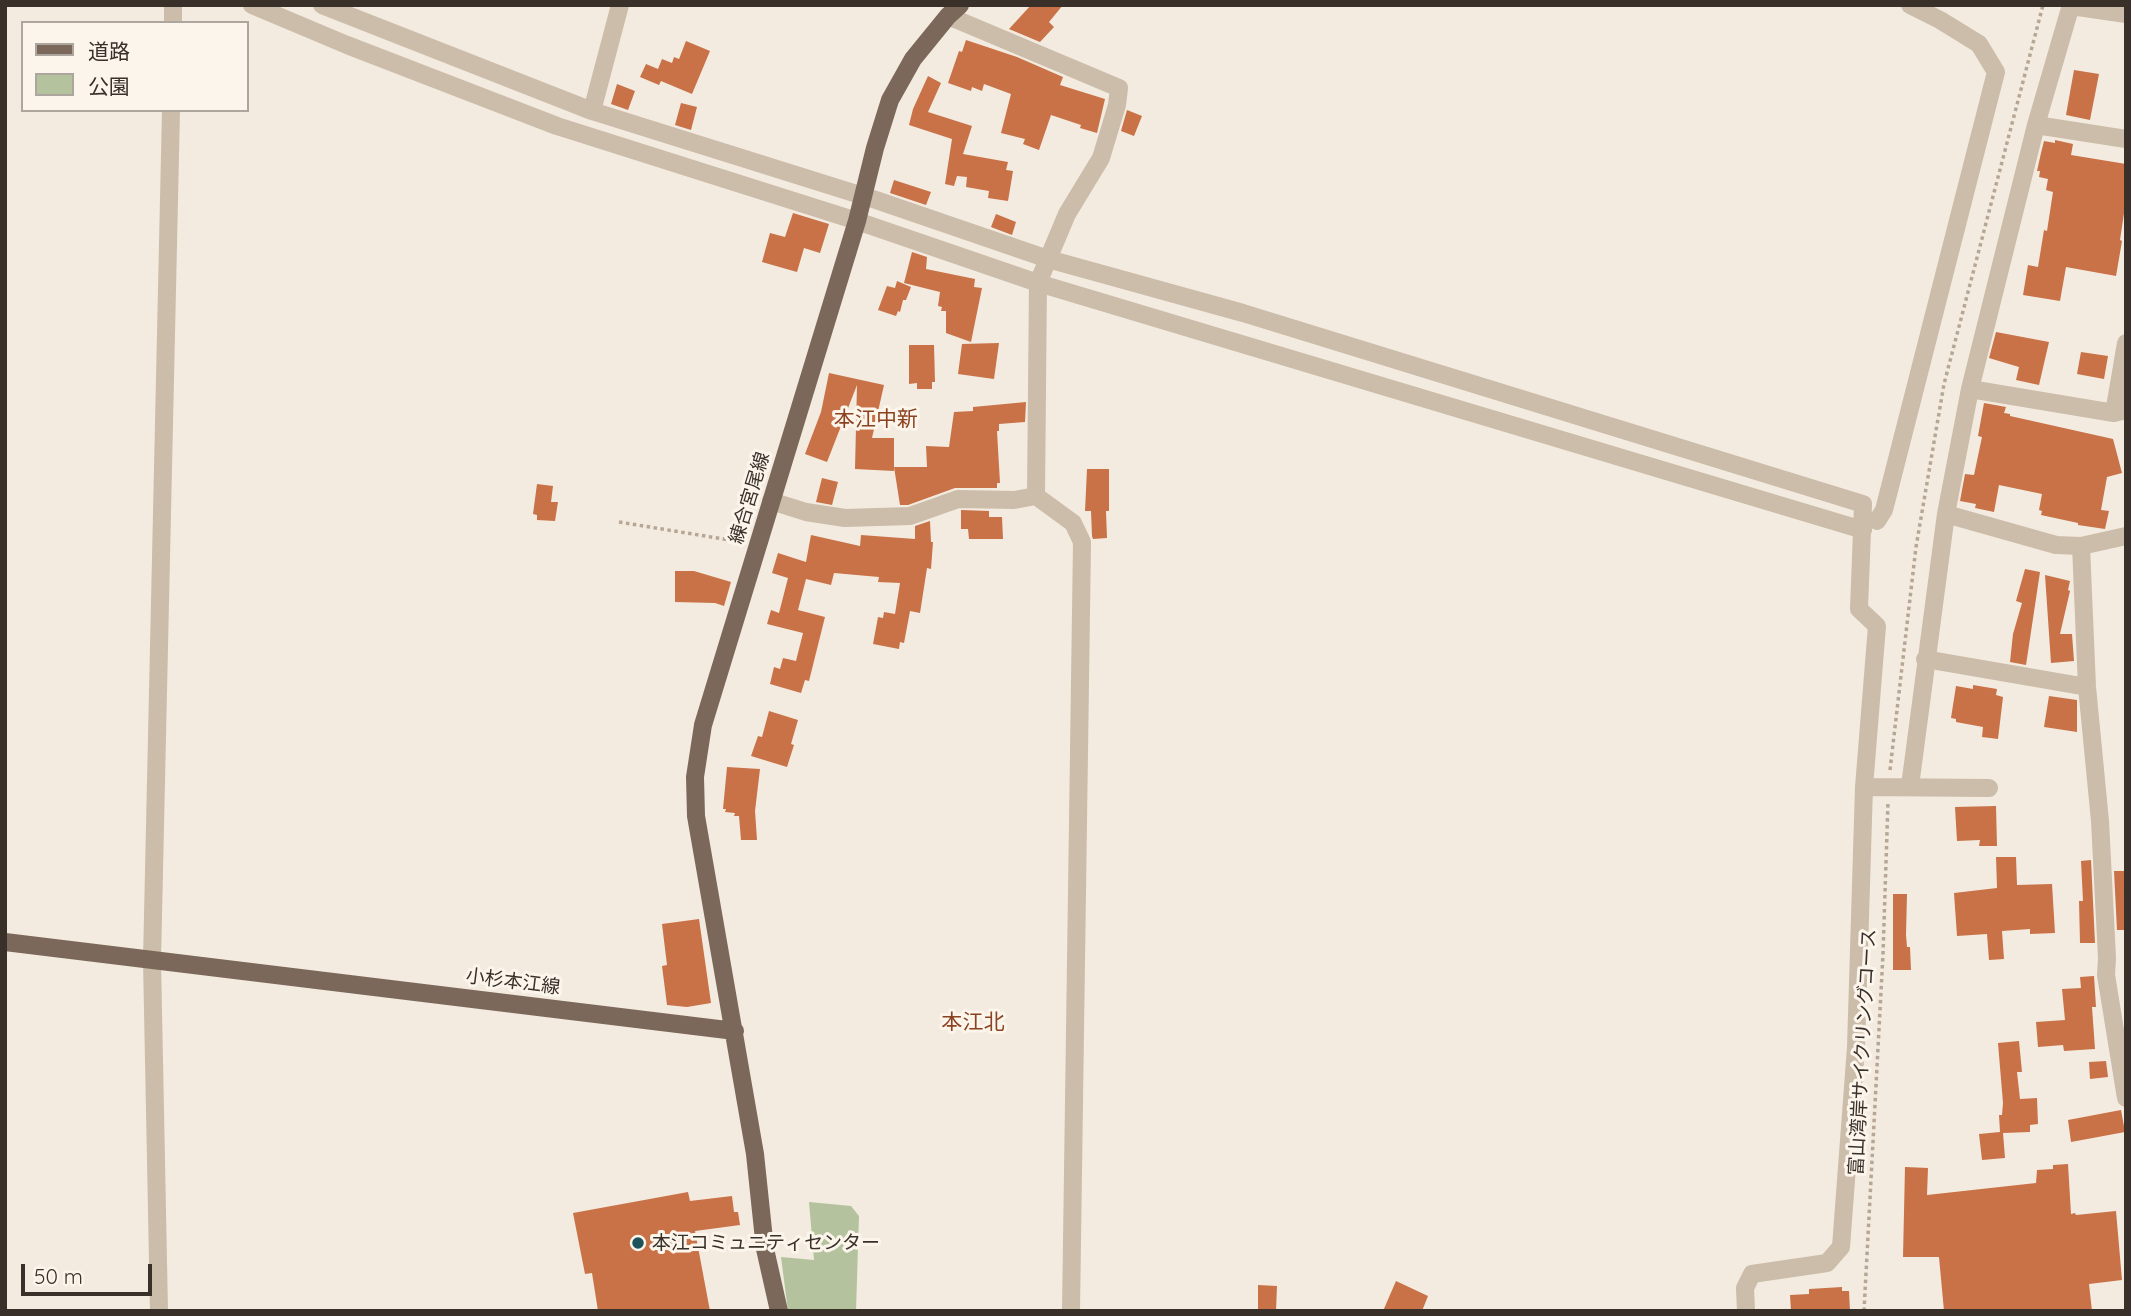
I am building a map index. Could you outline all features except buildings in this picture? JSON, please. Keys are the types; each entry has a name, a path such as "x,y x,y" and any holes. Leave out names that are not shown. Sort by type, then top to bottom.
{"main road":[{"name":"練合宮尾線","path":"734,1031 696,816 695,777 703,725 857,221 890,100 914,59 954,10"},
{"name":"小杉本江線","path":"5,942 734,1031"},
{"path":"734,1031 755,1154 765,1249 779,1311"}],"street":[{"path":"252,5 556,126 857,221 1038,283 1870,526"},
{"path":"322,5 592,111 863,196 1048,259 1243,313 1863,504 1870,526 1859,609 1877,626 1864,786 1856,1047 1841,1247 1827,1263 1752,1274 1745,1289 1746,1311"},
{"path":"592,111 620,5"},
{"path":"1870,526 1884,510 1996,72 1979,44 1910,5"},
{"path":"1910,786 1946,514 1970,388 2036,125 2071,5 2126,14"},
{"path":"954,10 1119,88 1117,105 1101,158 1067,214 1038,283 1036,496"},
{"path":"159,1311 152,960 171,112"},
{"path":"2036,125 2126,139"},
{"path":"1970,388 2120,412 2126,342"},
{"path":"771,502 806,512 855,518 909,516 958,499 1014,500 1036,496 1073,523 1082,542 1071,1311"},
{"path":"1946,514 2056,545 2081,546 2126,536"},
{"path":"2081,546 2087,687 2117,957 2106,975 2126,1098"},
{"path":"1925,660 2087,687"},
{"path":"1864,786 1989,788"}],"path":[{"path":"619,522 758,545"},
{"name":"富山湾岸サイクリングコース","path":"1864,1311 1884,954 1888,796"}],"green space":[{"path":"809,1202 851,1206 859,1216 856,1311 788,1311 781,1257 814,1260"}],"place":[{"name":"本江コミュニティセンター","path":"638,1243"}],"district":[{"name":"本江中新","path":"876,420"},
{"name":"本江北","path":"973,1023"}]}
